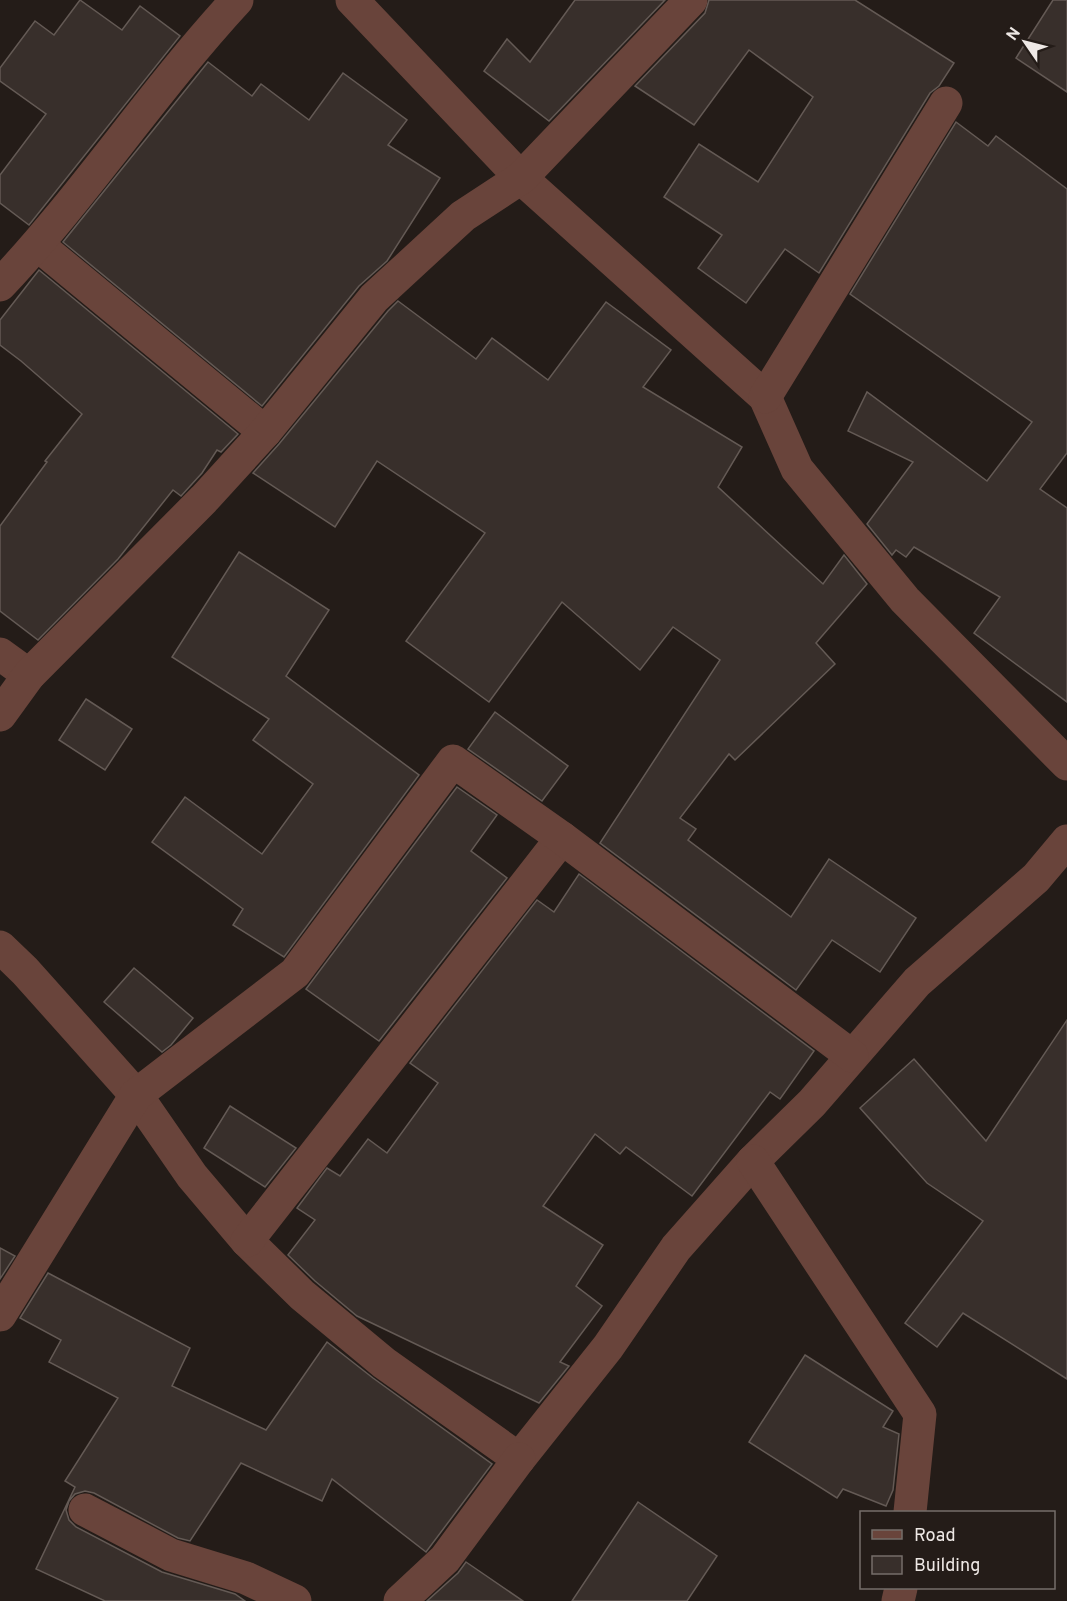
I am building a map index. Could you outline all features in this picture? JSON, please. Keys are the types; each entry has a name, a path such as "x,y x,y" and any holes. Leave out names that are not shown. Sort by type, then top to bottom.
{"street":[{"path":"0,285 38,245 199,41 237,0"},
{"path":"352,0 521,178 765,397 797,469 905,600 1067,764"},
{"path":"0,715 29,675 204,499 265,432 374,298 464,216 521,178 691,0"},
{"path":"765,397 946,103"},
{"path":"38,245 265,432"},
{"path":"0,654 29,675"},
{"path":"0,1315 135,1095 295,973 453,761 562,838 852,1056"},
{"path":"247,1241 562,838"},
{"path":"400,1601 445,1559 519,1459 608,1347 676,1248 753,1161 812,1103 917,982 1036,878 1067,841"},
{"path":"0,947 25,970 135,1095 192,1176 247,1241 302,1295 384,1364 519,1459"},
{"path":"753,1161 921,1414 910,1511"},
{"path":"85,1510 171,1556 246,1578 295,1601"}],"building":[{"path":"80,0 122,30 140,6 180,36 29,225 0,203 0,175 46,114 0,81 0,68 35,21 54,35"},
{"path":"575,0 665,0 549,121 484,71 507,39 530,62"},
{"path":"709,0 855,0 954,63 939,86 930,93 819,273 785,249 746,303 698,268 722,235 664,197 699,144 758,182 813,97 749,50 694,125 635,86 705,13"},
{"path":"1053,0 1067,0 1067,92 1016,58"},
{"path":"208,62 252,96 261,84 309,120 343,73 407,120 388,145 440,178 387,261 359,286 262,406 63,242"},
{"path":"956,122 988,146 996,136 1067,189 1067,453 1040,489 1067,508 1067,702 974,633 1000,597 914,547 906,557 896,550 892,555 867,524 913,462 848,431 867,392 987,481 1032,422 850,294"},
{"path":"39,270 238,434 221,452 217,450 202,473 181,496 173,490 118,559 38,640 0,611 0,526 47,462 45,461 82,414 0,345 0,320"},
{"path":"398,301 476,359 492,338 548,380 606,302 671,350 643,387 742,447 718,487 823,584 844,555 867,584 816,643 835,664 735,760 729,754 680,818 696,829 688,840 791,917 829,859 916,918 880,972 832,940 796,990 600,843 720,660 673,627 640,670 562,602 489,702 406,641 485,533 377,461 335,527 253,473"},
{"path":"239,552 329,610 286,676 419,775 284,957 233,925 243,909 152,842 185,797 262,854 313,784 253,740 269,719 172,657"},
{"path":"86,699 132,729 105,770 59,740"},
{"path":"495,712 568,766 542,801 468,749"},
{"path":"457,787 497,815 471,851 507,878 379,1041 306,989"},
{"path":"579,874 814,1051 780,1099 770,1092 692,1196 626,1147 620,1154 595,1134 543,1206 603,1245 576,1286 602,1306 560,1362 569,1366 539,1403 357,1316 288,1255 315,1220 297,1208 327,1168 340,1176 368,1139 387,1153 438,1083 410,1063 537,900 554,912"},
{"path":"134,968 193,1018 171,1045 162,1052 104,1002"},
{"path":"1067,1020 1067,1379 963,1313 937,1347 905,1323 983,1221 927,1183 860,1108 914,1059 986,1141"},
{"path":"230,1106 296,1148 265,1187 204,1148"},
{"path":"0,1248 15,1256 0,1279"},
{"path":"48,1273 190,1348 172,1386 266,1430 327,1342 492,1464 426,1552 332,1479 322,1501 241,1463 190,1541 178,1538 94,1493 85,1491 75,1494 66,1510 69,1520 76,1527 162,1572 235,1594 245,1601 105,1601 36,1569 75,1487 65,1481 118,1398 49,1362 61,1340 20,1318"},
{"path":"805,1355 893,1411 883,1427 899,1434 893,1490 886,1506 843,1489 837,1498 749,1442"},
{"path":"638,1502 717,1556 687,1601 572,1601"},
{"path":"466,1562 523,1601 427,1601 458,1573"}]}
